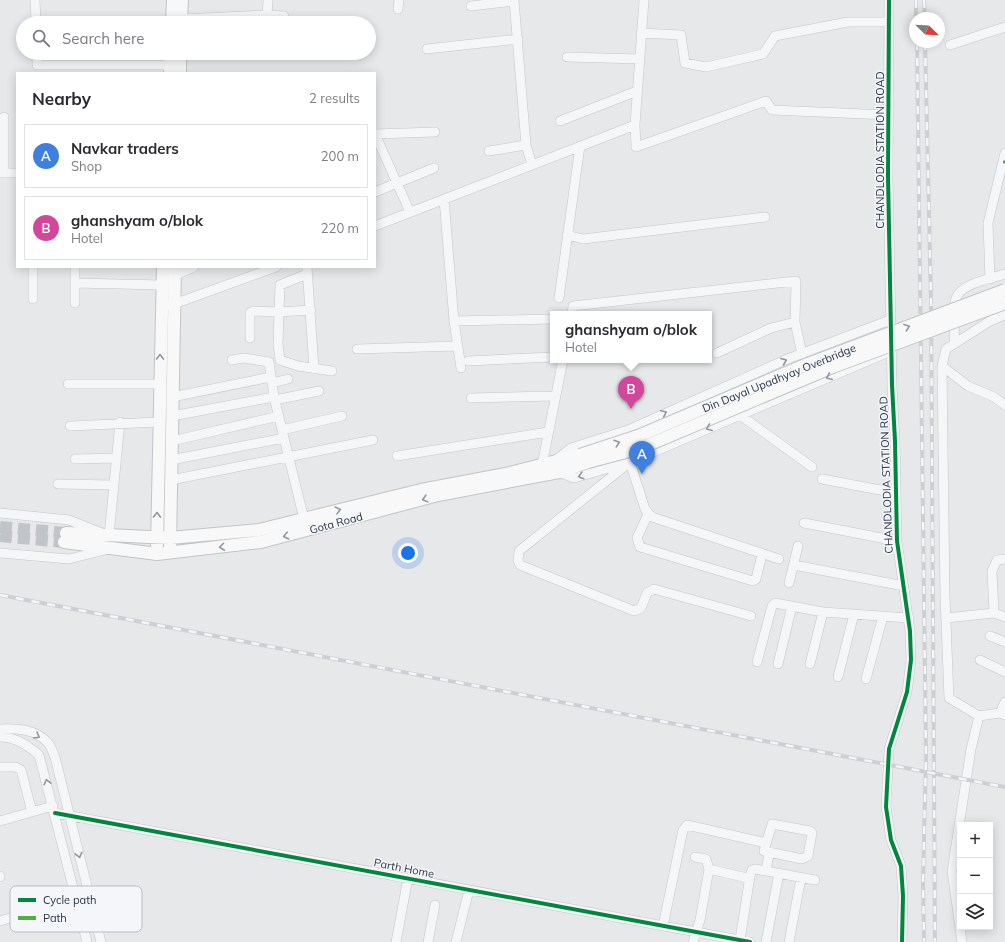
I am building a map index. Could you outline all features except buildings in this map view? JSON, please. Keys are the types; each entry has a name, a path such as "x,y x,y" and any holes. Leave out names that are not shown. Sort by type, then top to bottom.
{"main road":[{"path":"173,0 177,16"},
{"path":"179,16 182,0"},
{"path":"157,554 163,268"},
{"path":"170,553 175,271"},
{"name":"Din Dayal Upadhyay Overbridge","path":"584,459 805,365 1005,290"},
{"name":"Din Dayal Upadhyay Overbridge","path":"551,466 641,448 835,366 1005,303"},
{"name":"Gota Road","path":"551,466 261,542 157,554 110,549 65,538 109,536 170,538 260,530 421,490 551,466"}],"street":[{"path":"35,0 36,16"},
{"path":"268,0 267,16 284,16"},
{"path":"471,6 514,0 526,145 532,165"},
{"path":"644,0 635,125 636,147 766,101 772,110 888,115"},
{"name":"CHANDLODIA STATION ROAD","path":"889,0 888,115 890,320 897,541 908,618 911,660 907,692 889,749 886,807 892,840 901,866 904,896 902,942"},
{"path":"641,33 681,36 685,63 706,67 763,54 775,36 848,22 889,22"},
{"path":"950,45 1005,27"},
{"path":"427,49 518,39"},
{"path":"567,56 640,59"},
{"path":"37,60 37,65 173,66"},
{"path":"560,121 637,90"},
{"path":"4,117 2,173 16,173"},
{"path":"376,226 635,125"},
{"path":"376,134 436,132"},
{"path":"376,136 410,212"},
{"path":"489,151 526,145"},
{"path":"559,298 580,146"},
{"path":"990,279 988,223 1002,184 1004,159"},
{"path":"376,192 434,168"},
{"path":"444,199 454,321 461,368"},
{"path":"567,235 583,239 765,217"},
{"path":"33,268 33,299"},
{"path":"75,268 75,303"},
{"path":"175,271 189,268"},
{"path":"161,306 174,304 273,268"},
{"path":"314,369 311,310 307,271 280,285 278,344 280,360 314,369 332,371"},
{"path":"954,344 956,298 963,290 1005,274"},
{"path":"573,311 574,306 796,281 795,322 802,354"},
{"path":"75,283 162,285"},
{"path":"250,338 250,313 253,311 279,312 311,310"},
{"path":"1005,315 990,321 946,349 942,366 946,618 949,698 979,716 1002,714 1005,702"},
{"path":"454,321 550,319"},
{"path":"551,466 570,448 628,430 728,384 890,320"},
{"path":"717,353 771,328 795,322"},
{"path":"357,349 458,346"},
{"path":"551,466 574,478 630,462 891,351"},
{"path":"468,360 550,357"},
{"path":"232,360 244,358 269,362 274,398 304,519"},
{"path":"551,466 548,432 562,363"},
{"path":"942,366 968,386 994,397 1005,405"},
{"path":"172,397 272,380 288,379"},
{"path":"68,384 160,384"},
{"path":"728,384 740,415 812,466"},
{"path":"172,416 319,391"},
{"path":"471,398 556,396"},
{"path":"172,441 279,416"},
{"path":"171,460 283,434 342,416"},
{"path":"0,513 69,520 109,536 120,422"},
{"path":"70,426 120,422 159,422"},
{"path":"397,456 548,432"},
{"path":"171,480 373,440"},
{"path":"76,459 117,458"},
{"path":"630,462 648,514 652,517 779,559"},
{"path":"630,462 519,551 518,561 520,565 634,611 641,608 647,593 654,589 751,616"},
{"path":"822,479 896,493"},
{"path":"58,484 114,485"},
{"path":"648,514 637,538 640,547 752,581 756,579 762,554"},
{"path":"804,523 897,541"},
{"path":"789,583 798,546"},
{"path":"0,553 69,559 110,549"},
{"path":"994,613 992,571 997,560 1005,559"},
{"path":"794,565 904,586"},
{"path":"757,662 774,604 823,612 908,618"},
{"path":"778,664 792,606"},
{"path":"810,664 823,612"},
{"path":"946,618 994,613 1005,617"},
{"path":"838,677 854,614"},
{"path":"866,680 883,616"},
{"path":"990,636 1005,642"},
{"path":"980,660 1005,672"},
{"path":"962,942 952,871 971,749 979,716"},
{"path":"0,729 20,728 33,733 48,742 56,757 87,886"},
{"path":"0,737 9,737 25,744 39,755 73,886"},
{"path":"0,767 16,767 21,770 32,812"},
{"path":"0,821 32,812 54,809"},
{"name":"Parth Home","path":"54,809 70,816 750,942"},
{"path":"772,824 810,831 812,833 808,856 802,859 769,852 764,851 764,848 772,824"},
{"path":"662,926 683,830 687,825 762,842"},
{"path":"766,871 769,852"},
{"path":"693,942 709,869 706,859 695,857"},
{"path":"709,869 747,878 750,876"},
{"path":"740,940 752,870 755,869 815,880"},
{"path":"766,942 779,873"},
{"path":"396,942 408,878"},
{"path":"789,942 801,878"},
{"path":"456,942 469,890"},
{"path":"428,942 435,905"},
{"path":"0,921 10,918"},
{"path":"84,932 87,942"},
{"path":"99,932 101,942"}],"tunnel":[{"path":"0,527 66,533"},
{"path":"0,536 64,542"}],"railway":[{"path":"916,0 916,12"},
{"path":"924,0 925,12"},
{"path":"917,48 926,756 923,882 924,942"},
{"path":"925,48 931,300 935,942"},
{"path":"0,595 1005,787"}],"cycle path":[{"path":"889,0 888,176 897,541 910,631 911,660 907,692 889,749 886,807 891,840 901,866 903,896 902,942"},
{"path":"55,813 750,942"}],"place":[{"name":"ghanshyam o/blok","path":"631,409"},
{"name":"Navkar traders","path":"642,474"}]}
